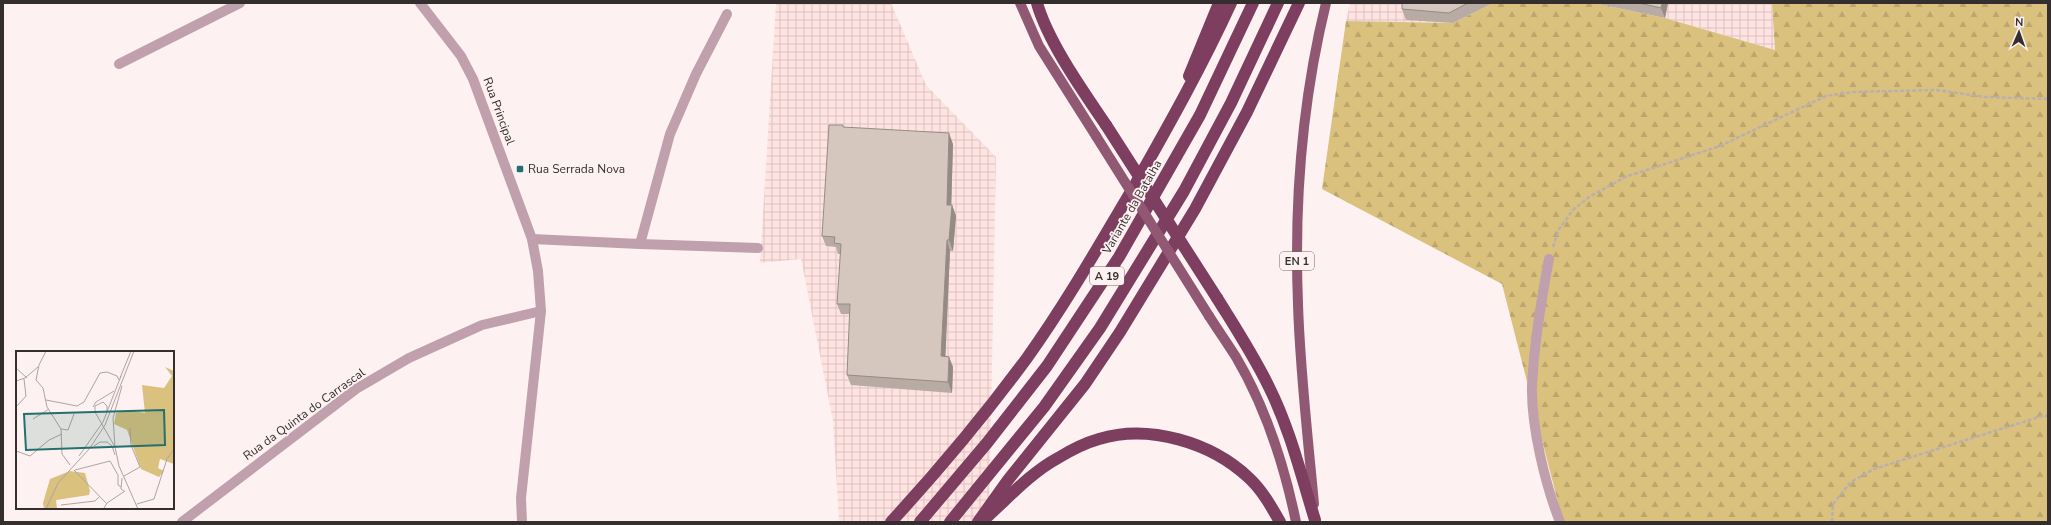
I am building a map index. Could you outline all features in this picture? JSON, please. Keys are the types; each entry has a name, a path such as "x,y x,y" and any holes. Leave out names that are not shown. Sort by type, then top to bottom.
{"highway":[{"path":"1036,3 1050,33 1074,77 1247,345 1270,387 1290,440 1315,521"},
{"path":"1175,115 1219,3"},
{"path":"891,522 962,441 1031,352 1068,298 1175,115 1206,58 1231,3"},
{"name":"Variante da Batalha","path":"920,522 982,449 1047,366 1119,257 1200,114 1252,3"},
{"name":"A 19","path":"950,522 1044,407 1100,328 1184,192 1231,104 1278,3"},
{"path":"978,522 1008,480 1085,384 1120,332 1196,209 1247,112 1299,3"},
{"path":"981,522 1035,473 1057,458 1099,439 1138,434 1157,435 1195,444 1231,464 1248,477 1259,489 1280,522"}],"main road":[{"path":"1020,3 1039,46 1236,357 1262,408 1286,476 1296,522"},
{"name":"EN 1","path":"1315,521 1300,345 1297,260 1300,173 1308,103 1326,3"}],"street":[{"path":"119,64 240,3"},
{"name":"Rua Principal","path":"420,3 462,56 474,79 532,239"},
{"path":"640,244 670,134 696,74 727,14"},
{"path":"522,522 521,498 541,311 538,271 532,239 758,248"},
{"path":"1549,259 1536,332 1532,387 1535,424 1551,498 1560,522"},
{"name":"Rua da Quinta do Carrascal","path":"182,522 362,385 409,358 482,325 541,311"}],"path":[{"path":"1549,259 1559,229 1573,210 1589,197 1625,178 1720,146 1826,96 1853,92 1936,90 1986,96 2048,99"},
{"path":"1832,522 1833,504 1851,482 1874,469 2042,416 2048,416"}],"shaded area":[{"path":"776,3 891,3 926,85 996,157 989,522 839,522 833,421 801,259 760,263"},
{"path":"1350,3 1493,3 1453,23 1346,21"},
{"path":"1594,3 1772,3 1775,50 1665,18"}],"green space":[{"path":"1493,3 1594,3 1665,18 1775,50 1772,3 2048,3 2048,522 1563,522 1502,284 1322,189 1346,21 1453,23"}],"building":[{"path":"1402,3 1468,3 1449,13 1402,9"},
{"path":"1639,3 1662,3 1661,8"},
{"path":"829,125 949,133 947,205 952,205 949,240 947,240 941,356 949,357 948,382 847,375 850,304 837,304 841,244 834,243 835,237 822,236"}],"place":[{"name":"Rua Serrada Nova","path":"520,169"}]}
